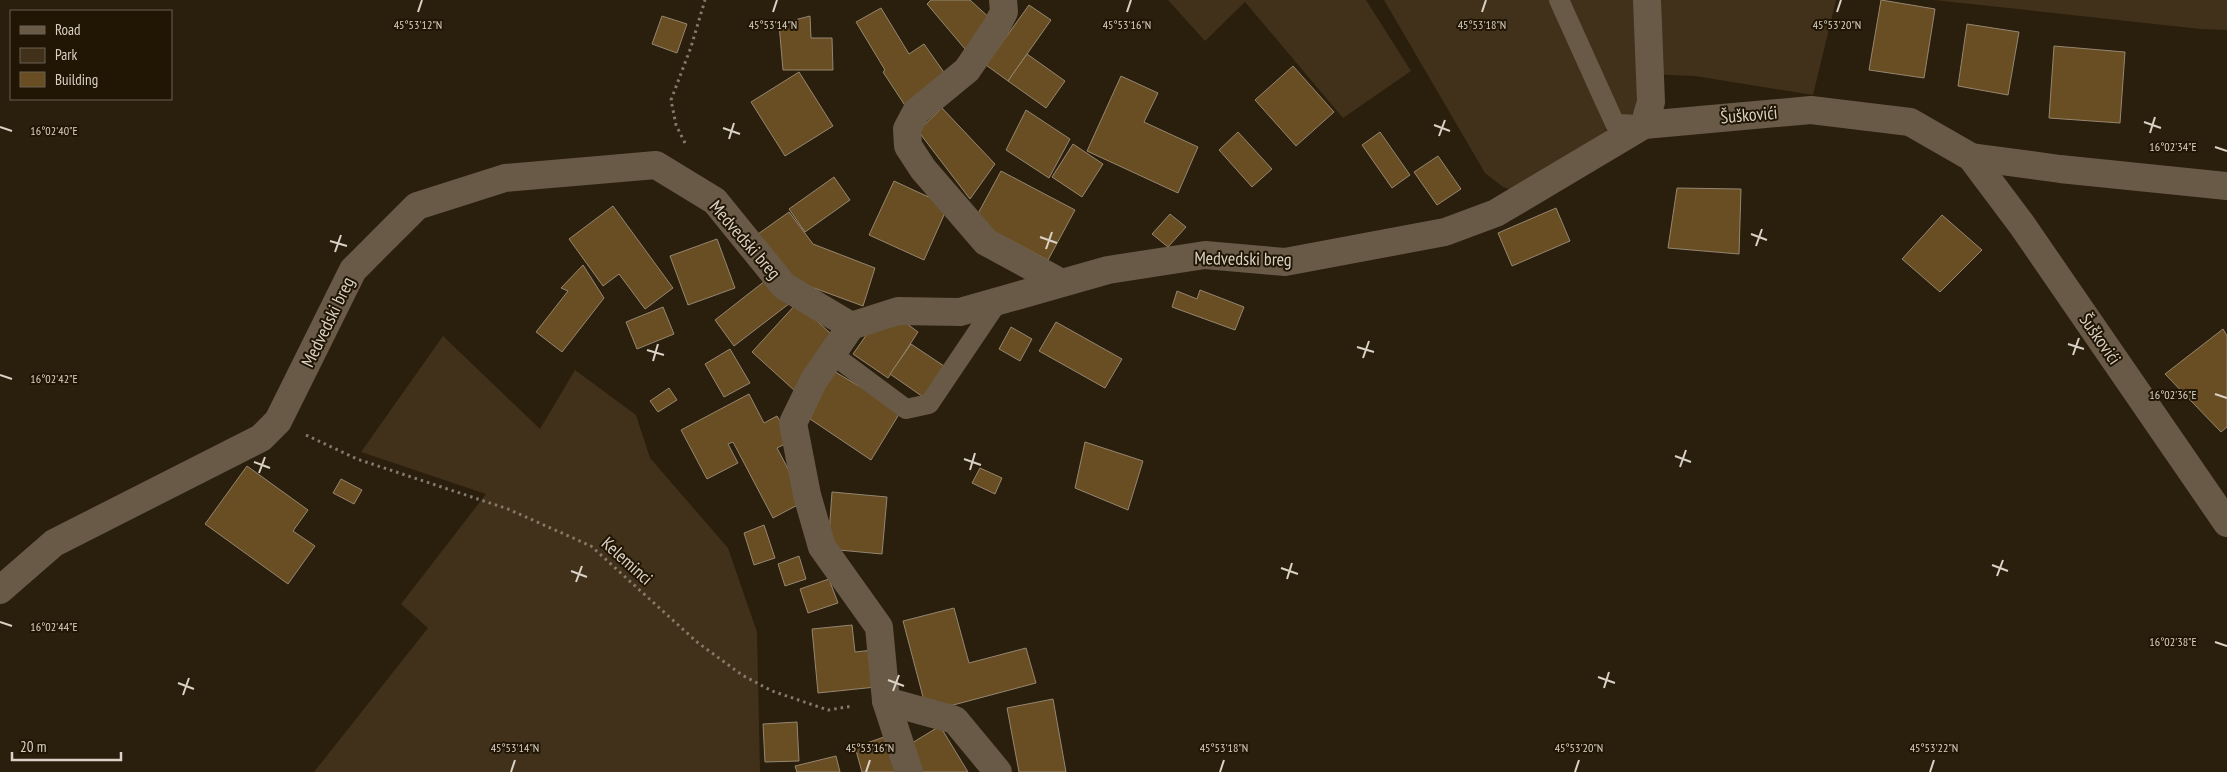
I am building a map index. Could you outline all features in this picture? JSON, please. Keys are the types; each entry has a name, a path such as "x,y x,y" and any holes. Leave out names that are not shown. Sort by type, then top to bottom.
{"street":[{"path":"1003,0 1004,12 967,70 916,112 907,129 908,146 923,169 986,242 1060,282"},
{"path":"1644,125 1651,102 1647,0"},
{"name":"Šuškovići","path":"1644,125 1811,110 1910,122 1971,157 2060,169 2227,186"},
{"name":"Medvedski breg","path":"0,590 54,543 261,438 278,422 353,270 417,206 505,178 656,165 715,201 784,286 852,326 898,311 960,312 1060,282 1108,270 1205,255 1285,262 1445,232 1496,213 1644,125"},
{"name":"Šuškovići","path":"1971,157 2022,226 2227,523"},
{"path":"852,326 814,380 793,423 806,495 822,547 879,627 886,701 909,772"},
{"path":"886,701 955,720 998,772"}],"lane":[{"path":"1559,0 1615,124 1644,125"},
{"path":"832,354 906,409 929,404 999,300"}],"path":[{"path":"689,150 676,125 671,100 699,24 705,0"},
{"name":"Keleminci","path":"278,422 357,459 508,509 591,546 673,622 742,675 772,691 828,710 886,701"}],"green space":[{"path":"1168,0 1366,0 1411,71 1343,118 1245,2 1205,41"},
{"path":"1384,0 1552,0 1607,132 1515,191 1503,187 1485,173"},
{"path":"1569,0 1836,0 1813,95 1695,76 1644,74 1635,108 1631,116 1624,116 1619,113"},
{"path":"1934,0 2227,0 2227,30 2201,29"},
{"path":"443,336 540,429 575,370 636,415 650,458 728,548 757,632 760,772 314,772 428,628 401,604 486,494 361,452"}],"building":[{"path":"931,0 970,0 993,21 965,49 927,4"},
{"path":"1881,0 1935,9 1924,78 1869,70"},
{"path":"1029,5 1051,20 1008,81 986,65"},
{"path":"881,8 909,54 924,44 948,78 906,107 883,72 885,70 856,22"},
{"path":"662,16 687,24 677,53 652,44"},
{"path":"810,16 811,38 832,38 833,70 783,70 779,24"},
{"path":"1967,24 2019,32 2008,95 1958,86"},
{"path":"2054,46 2125,52 2120,123 2049,118"},
{"path":"1027,54 1065,81 1046,108 1008,81"},
{"path":"1293,66 1334,112 1296,146 1255,100"},
{"path":"799,72 833,126 785,156 751,102"},
{"path":"1121,76 1158,93 1144,122 1198,147 1178,193 1087,151"},
{"path":"942,108 995,164 970,199 918,131"},
{"path":"1026,110 1070,139 1049,178 1006,150"},
{"path":"1238,132 1272,169 1252,187 1219,150"},
{"path":"1380,132 1410,175 1392,188 1362,145"},
{"path":"1073,144 1103,164 1082,197 1052,177"},
{"path":"1438,156 1461,189 1437,205 1414,172"},
{"path":"1001,171 1075,210 1048,260 974,221"},
{"path":"834,177 850,200 805,232 789,209"},
{"path":"894,181 948,206 924,260 869,235"},
{"path":"1677,188 1741,189 1739,254 1668,248"},
{"path":"613,206 673,288 645,309 619,274 603,286 569,239"},
{"path":"1556,208 1570,241 1512,266 1498,233"},
{"path":"789,212 813,244 875,268 863,306 795,281 758,234"},
{"path":"1170,214 1186,227 1168,247 1152,234"},
{"path":"1942,215 1982,250 1940,292 1902,259"},
{"path":"717,239 735,288 688,305 670,256"},
{"path":"583,265 604,298 562,352 536,332 568,291 561,288"},
{"path":"770,277 790,303 734,346 715,320"},
{"path":"1200,290 1244,307 1235,330 1172,307 1177,291 1197,299"},
{"path":"797,303 840,342 795,391 752,352"},
{"path":"663,307 674,334 637,349 626,322"},
{"path":"895,315 918,332 888,378 853,354 874,324"},
{"path":"1056,322 1122,359 1105,388 1039,351"},
{"path":"1011,327 1032,339 1020,361 999,349"},
{"path":"2223,329 2227,336 2227,427 2221,432 2165,374"},
{"path":"911,344 947,368 926,399 890,374"},
{"path":"730,349 750,383 724,397 705,364"},
{"path":"832,370 901,411 871,460 810,419"},
{"path":"669,388 677,400 658,412 650,401"},
{"path":"749,394 764,423 777,416 791,441 777,448 805,501 773,518 733,442 728,444 738,463 707,479 681,430"},
{"path":"1085,442 1143,461 1128,510 1075,488"},
{"path":"247,466 308,510 293,531 315,546 288,584 205,524"},
{"path":"980,468 1002,478 995,494 972,483"},
{"path":"341,479 362,490 354,504 333,493"},
{"path":"832,492 887,497 882,554 828,549"},
{"path":"764,525 775,558 754,565 744,533"},
{"path":"799,556 806,579 785,586 778,564"},
{"path":"829,579 838,603 808,613 800,589"},
{"path":"954,608 969,663 1026,648 1036,683 927,712 903,621"},
{"path":"852,625 855,652 873,650 876,687 818,693 812,629"},
{"path":"1053,699 1066,772 1019,772 1007,708"},
{"path":"797,722 799,761 765,762 763,724"},
{"path":"940,726 968,772 916,772 902,749"},
{"path":"887,736 898,772 862,772 855,747"},
{"path":"836,756 840,772 797,772 795,766"}]}
